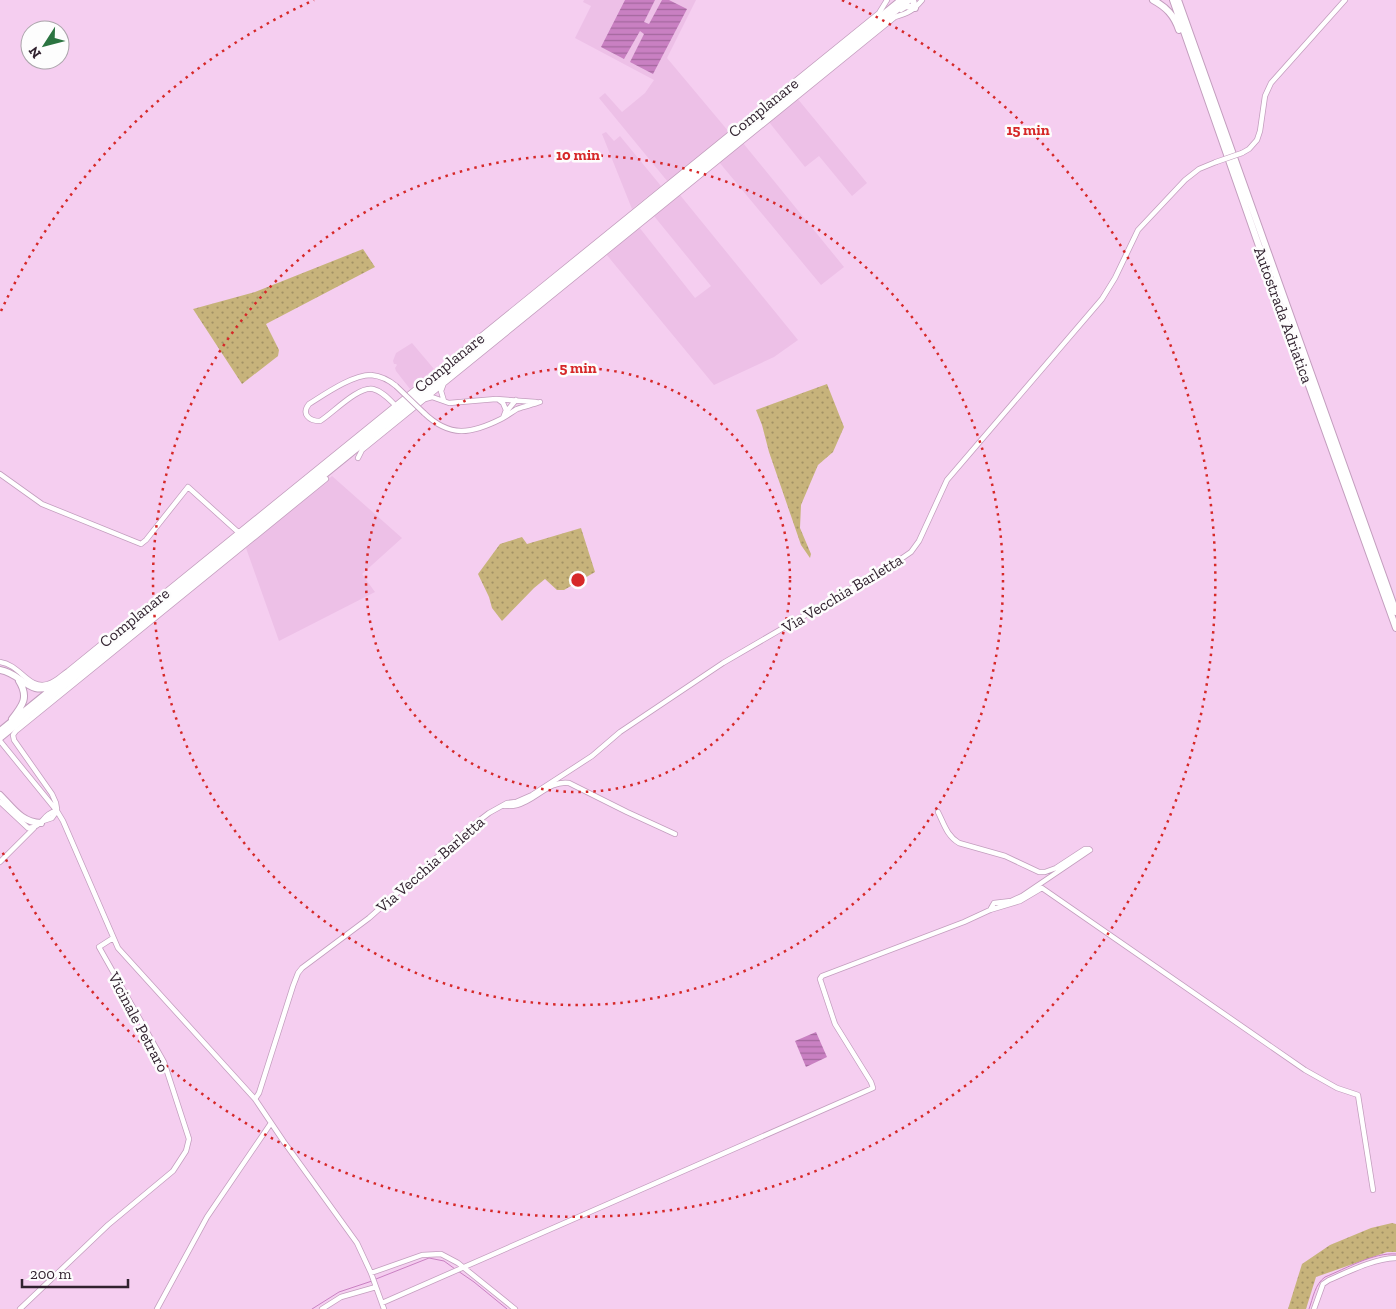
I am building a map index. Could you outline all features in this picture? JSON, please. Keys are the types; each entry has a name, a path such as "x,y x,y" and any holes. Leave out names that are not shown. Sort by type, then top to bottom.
{"highway":[{"path":"882,15 893,0"},
{"path":"0,732 901,0"},
{"path":"0,739 909,0"},
{"path":"893,12 906,6 915,8 914,0"},
{"path":"1153,0 1169,10 1178,24 1221,136"},
{"name":"Autostrada Adriatica","path":"1173,0 1263,258 1396,628"},
{"name":"Autostrada Adriatica","path":"1179,0 1396,612"},
{"path":"0,670 9,672 36,689 44,689 78,668"},
{"path":"7,726 22,706 24,697 23,688 17,678"},
{"path":"0,795 28,821 42,822"}],"street":[{"name":"Complanare","path":"0,662 12,666 31,682 42,685 53,682 867,22 878,13 887,0"},
{"name":"Complanare","path":"358,458 362,450 444,382 895,17 908,13 922,0"},
{"name":"Via Vecchia Barletta","path":"255,1099 259,1093 298,973 368,918 472,826 500,806 532,795 592,756 620,732 723,663 911,552 919,541 947,480 1102,299 1115,278 1138,230 1185,180 1199,169 1242,152 1257,140 1265,96 1271,83 1344,0"},
{"path":"395,405 382,393 374,389 366,389 358,392 320,421 313,421 308,418 306,413 306,407 309,404 348,382 370,375 390,381 424,413 440,426 451,431 474,431 504,418 516,410 540,402 496,399 449,403 432,397 422,401"},
{"path":"444,382 441,391 444,401"},
{"path":"434,391 434,394 444,401"},
{"path":"496,399 503,402 506,410 504,418"},
{"path":"504,418 508,408 516,400"},
{"path":"516,400 518,404 516,410"},
{"path":"0,474 42,504 141,544 188,486 238,532"},
{"name":"Complanare","path":"57,811 52,794 14,740 13,735 16,731 326,479"},
{"path":"0,739 50,801 63,821 112,938 118,948 255,1099 357,1243 372,1275 384,1309"},
{"path":"500,806 518,805 552,786 564,782 675,834"},
{"path":"0,862 42,822 48,814 50,801"},
{"path":"0,802 25,826 35,828"},
{"path":"48,814 57,811"},
{"path":"42,822 52,818 57,811"},
{"path":"938,812 948,834 959,843 1006,856 1039,872 1050,871 1085,849 1090,850 1017,899 994,903 990,910"},
{"path":"52,818 63,821"},
{"path":"382,1303 873,1088 835,1024 821,978 827,973 956,925 990,910 1020,901 1039,889 1044,889 1305,1070 1337,1088 1358,1095 1373,1190"},
{"name":"Vicinale Petraro","path":"20,1309 108,1225 173,1172 186,1151 189,1139 164,1062 99,947 112,938"},
{"path":"157,1309 207,1217 271,1123"},
{"path":"372,1275 422,1255 441,1254 449,1258 515,1309"},
{"path":"1314,1309 1324,1284 1329,1280 1373,1262 1387,1258 1396,1258"},
{"path":"322,1309 341,1297 375,1285"}],"shaded area":[{"path":"584,0 696,0 667,58 729,132 668,182 599,98 605,93 622,112 645,93 654,80 575,38 591,6 583,2"},
{"path":"625,0 655,0 644,22 649,24 662,0 669,0 687,9 653,74 630,62 644,34 640,31 624,59 601,47"},
{"path":"797,98 867,183 852,196 819,156 805,167 769,122"},
{"path":"606,132 614,141 620,136 661,186 632,209 602,134"},
{"path":"743,143 844,267 821,285 719,162"},
{"path":"680,195 798,340 774,357 714,385 606,254 639,227 695,298 711,286 654,216"},
{"path":"363,249 375,267 266,324 279,350 278,356 242,384 193,309 255,292"},
{"path":"412,343 434,369 410,389 396,371 397,365 393,361 396,353"},
{"path":"827,384 844,427 833,452 818,465 801,505 800,528 811,554 810,558 801,545 756,410"},
{"path":"332,476 402,538 362,574 375,592 279,641 246,548"},
{"path":"581,528 595,572 564,590 557,590 545,579 502,621 492,608 478,574 500,544 522,537 527,544"},
{"path":"816,1032 827,1057 806,1067 795,1041"},
{"path":"1392,1223 1396,1224 1396,1252 1387,1252 1316,1277 1306,1309 1288,1309 1302,1264 1330,1245 1371,1228"}],"waterway":[{"path":"1309,1309 1317,1287 1325,1277 1369,1258 1396,1254"},
{"path":"376,1279 429,1258 444,1261 455,1269"},
{"path":"458,1271 507,1309"},
{"path":"312,1309 339,1292 372,1281"}]}
